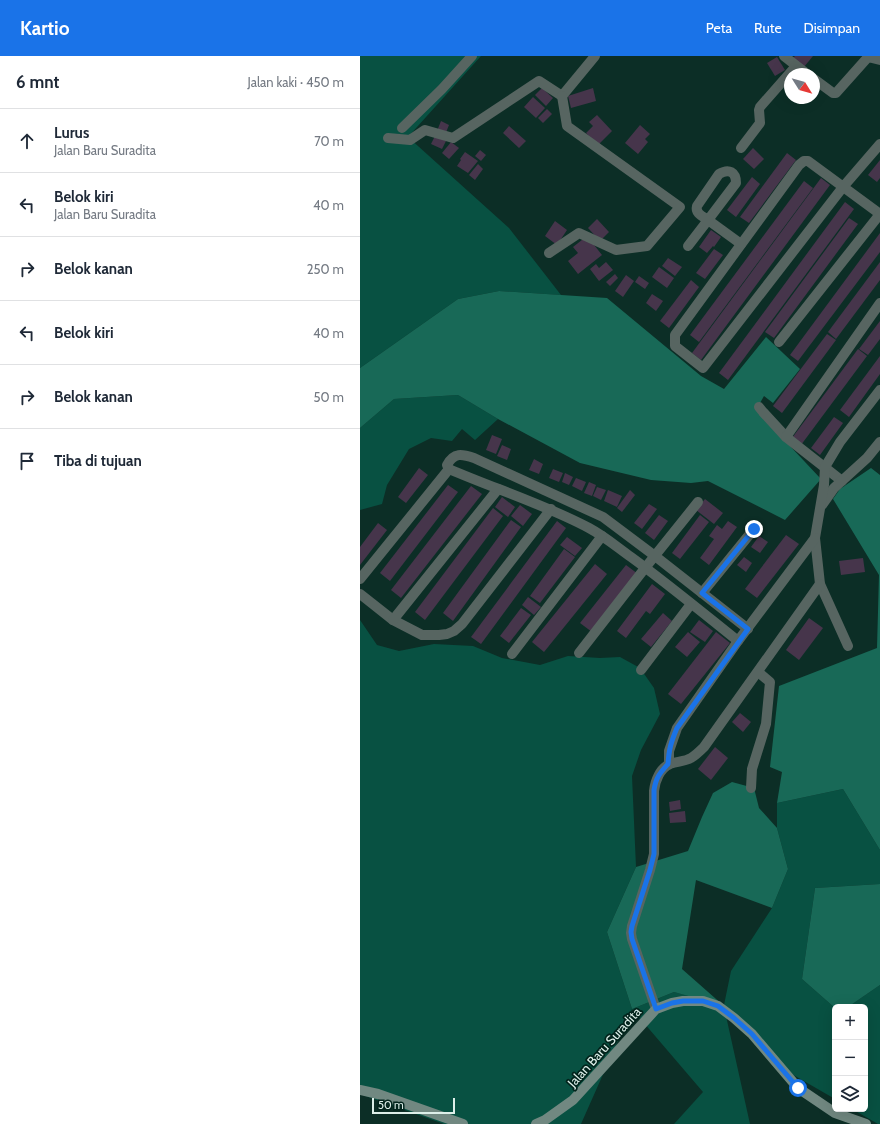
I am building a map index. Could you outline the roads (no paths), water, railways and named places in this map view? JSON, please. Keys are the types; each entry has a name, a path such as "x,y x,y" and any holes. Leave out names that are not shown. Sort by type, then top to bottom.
{"main road":[{"name":"Jalan Baru Suradita","path":"536,1124 545,1120 573,1100 656,1009 672,1003 689,1001 703,1001 718,1006 752,1034 798,1088 835,1113 866,1124"},
{"path":"360,1090 378,1094 463,1124"}],"street":[{"path":"402,128 442,89 472,56"},
{"path":"548,253 579,233 616,250 647,246 680,207 566,126 562,96 595,56"},
{"path":"784,56 799,68"},
{"path":"820,84 833,94 836,94 869,56 880,60"},
{"path":"741,148 760,123 760,107 796,66"},
{"path":"388,138 410,140 425,130 452,138 539,81 562,96"},
{"path":"780,342 880,214 843,187 808,161 804,161 799,165 675,335 675,346 703,368 843,187 880,144"},
{"path":"688,246 708,220 736,183 736,178 732,172 728,170 719,174 696,209 697,212 708,220 741,244"},
{"path":"786,436 880,303"},
{"path":"848,646 820,584 815,538 824,485 825,467 840,442 880,390"},
{"path":"759,407 786,436 842,481"},
{"path":"820,509 834,488 867,458 880,442"},
{"path":"449,469 447,465 450,460 454,456 463,454 594,512 603,517 655,556 748,629"},
{"path":"449,469 551,509 590,528 645,568 738,641"},
{"path":"360,579 449,469"},
{"path":"393,620 498,489"},
{"path":"579,653 698,502"},
{"path":"360,594 393,620 422,635 447,634 454,631 462,624 551,509"},
{"path":"702,593 754,529"},
{"path":"512,654 602,536"},
{"path":"656,1009 632,939 631,932 654,854 655,782 659,774 668,764 671,742 677,728 738,641 815,538"},
{"path":"668,764 682,762 692,757 704,747 820,584"},
{"path":"641,670 691,604"},
{"path":"751,788 752,769 766,724 770,682 758,672"}]}
